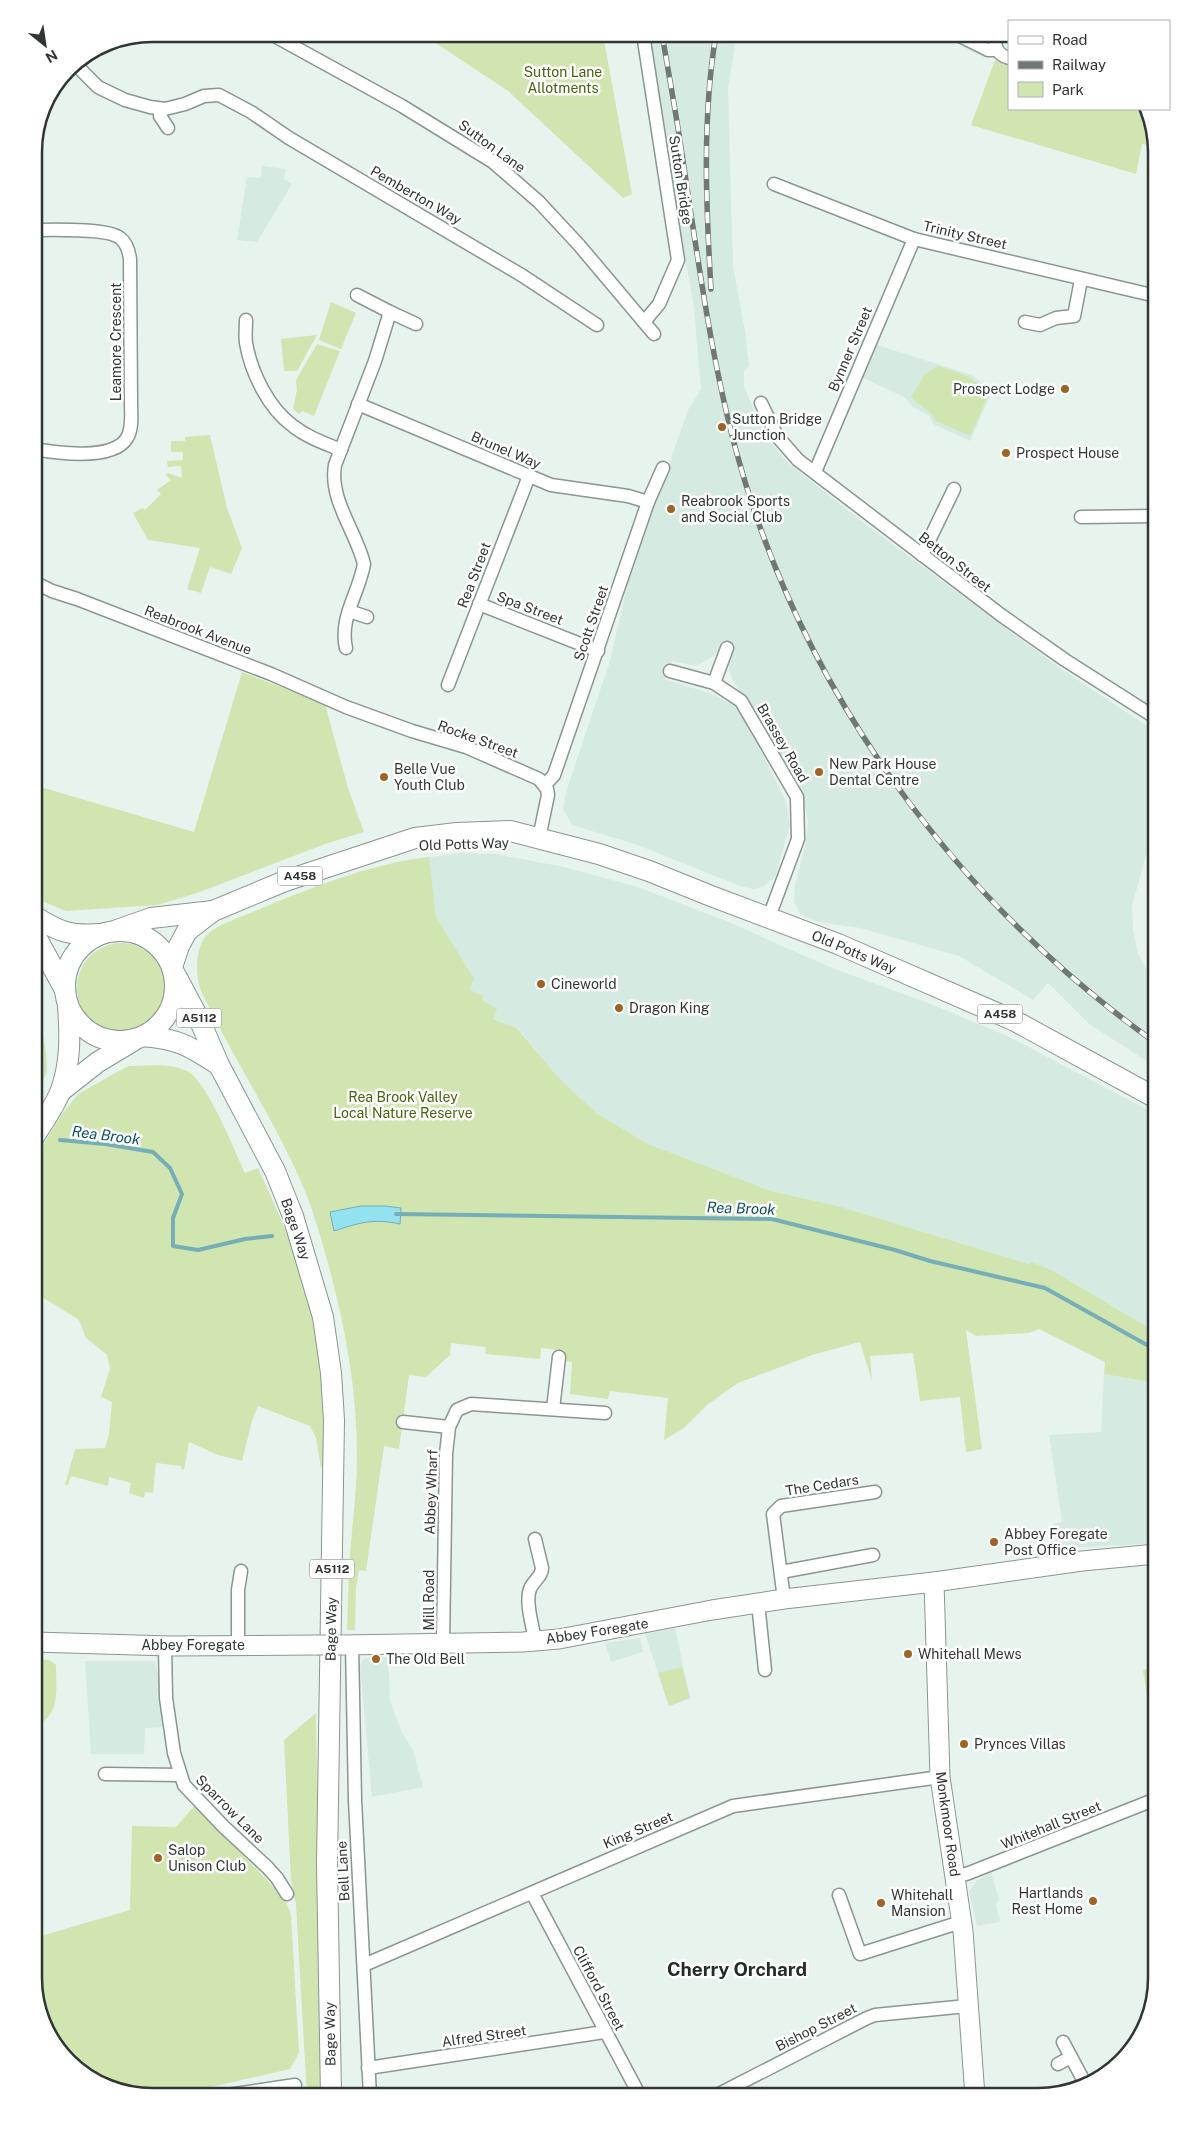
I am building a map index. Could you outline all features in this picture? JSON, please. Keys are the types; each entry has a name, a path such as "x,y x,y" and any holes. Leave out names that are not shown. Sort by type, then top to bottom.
{"main road":[{"name":"Old Potts Way","path":"173,971 179,946 187,931 213,911 285,881 415,838 457,833 510,831 599,854 649,870 711,896 838,944 1015,1021 1148,1094"},
{"name":"Old Potts Way","path":"109,932 151,918 213,911"},
{"path":"43,921 56,930 79,936 109,932 134,932 153,941 164,952 173,971"},
{"name":"A458","path":"42,1123 61,1091 69,1054 66,996 68,968 84,944 109,932"},
{"path":"43,950 76,1019 95,1035 120,1041 140,1037"},
{"name":"A458","path":"61,1091 98,1062 162,1023 170,1011 175,997 173,971"},
{"name":"Bage Way","path":"173,971 200,1021 219,1065 268,1158 293,1216 323,1317 331,1373 334,1472 327,1864 331,2087"},
{"name":"A5112","path":"140,1037 162,1038 182,1043 219,1065"}],"street":[{"name":"Sutton Lane","path":"287,43 402,106 493,162 539,202 579,245 654,334"},
{"name":"Sutton Bridge","path":"644,43 678,260 659,304 644,322"},
{"path":"974,43 988,50 996,50"},
{"path":"994,43 996,50 1008,58"},
{"path":"81,70 98,87 125,100 161,109 160,116 168,128"},
{"name":"Pemberton Way","path":"161,109 185,104 204,96 219,95 251,112 297,143 523,276 597,325"},
{"name":"Trinity Street","path":"774,184 914,239 1061,272 1081,280 1148,294"},
{"name":"Leamore Crescent","path":"43,230 109,233 120,238 128,247 130,259 131,425 128,436 122,444 107,451 75,453 43,450"},
{"name":"Bynner Street","path":"815,472 914,239"},
{"path":"1025,322 1040,325 1056,318 1074,316 1081,280"},
{"path":"357,295 416,324"},
{"path":"346,648 343,636 344,624 364,564 335,491 333,477 335,465 375,361 390,312"},
{"path":"246,320 246,342 251,361 269,399 278,412 303,433 341,450"},
{"name":"Betton Street","path":"761,403 777,436 798,460 1017,626 1148,713"},
{"name":"Brunel Way","path":"358,404 552,485 628,496 648,502"},
{"name":"Scott Street","path":"544,785 554,776 648,502 662,468"},
{"name":"Rea Street","path":"448,685 529,476"},
{"path":"922,555 954,489"},
{"path":"1082,517 1148,516"},
{"name":"Reabrook Avenue","path":"43,587 271,674 346,707"},
{"name":"Spa Street","path":"478,604 598,651"},
{"path":"349,611 366,617"},
{"path":"714,684 727,648"},
{"name":"Brassey Road","path":"670,671 714,684 741,701 796,797 798,839 769,917"},
{"name":"Rocke Street","path":"346,707 412,731 466,747 539,779 544,785"},
{"path":"539,838 548,795 544,785"},
{"path":"553,1409 559,1357"},
{"name":"Abbey Wharf","path":"444,1558 446,1454 449,1427 457,1410 471,1404 605,1413"},
{"path":"403,1422 449,1427"},
{"name":"The Cedars","path":"784,1599 774,1514 777,1509 781,1506 875,1492"},
{"path":"535,1539 542,1568 542,1572 531,1586 529,1594 536,1641"},
{"path":"781,1572 873,1555"},
{"name":"Abbey Foregate","path":"42,1642 238,1646 536,1641 595,1633 712,1610 784,1599 934,1582 1082,1561 1148,1555"},
{"name":"Mill Road","path":"443,1642 444,1558"},
{"path":"238,1646 238,1590 241,1571"},
{"name":"Monkmoor Road","path":"934,1582 940,1777 956,1877 961,1922 974,2088"},
{"path":"758,1603 765,1670"},
{"name":"Bell Lane","path":"347,1644 369,2087"},
{"name":"Sparrow Lane","path":"165,1646 166,1698 180,1775 189,1790 278,1878 287,1894"},
{"path":"105,1774 180,1775"},
{"name":"King Street","path":"364,1965 733,1806 940,1777"},
{"name":"Whitehall Street","path":"956,1877 1148,1802"},
{"name":"Clifford Street","path":"532,1892 604,2032 635,2088"},
{"path":"839,1895 860,1954 961,1922"},
{"name":"Bishop Street","path":"731,2088 875,2015 967,2006"},
{"name":"Alfred Street","path":"368,2068 604,2032"},
{"path":"1063,2042 1082,2078"},
{"path":"1058,2064 1071,2057"},
{"path":"290,2087 295,2085"}],"shaded area":[{"path":"648,43 736,43 728,89 733,267 745,331 749,366 744,371 744,386 765,436 788,463 868,526 1060,668 1148,727 1148,848 1132,906 1133,931 1138,953 1148,972 1148,1062 1089,1024 1048,983 1033,1000 959,956 860,928 818,922 800,914 794,901 795,885 806,843 808,820 802,796 732,679 728,665 732,647 720,644 718,651 713,657 696,666 672,661 665,679 715,695 740,709 786,801 790,825 775,877 763,887 753,889 740,886 635,844 572,825 563,809 566,792 610,661 628,582 688,410 701,389 694,308"},
{"path":"262,166 286,169 284,179 292,184 257,242 237,240 247,177 259,178"},
{"path":"874,344 972,375 985,386 989,398 970,441 933,424 930,416 913,407 904,397 861,377"},
{"path":"461,853 496,854 564,867 638,887 724,920 832,968 931,1004 1007,1036 1148,1110 1148,1327 1053,1271 1032,1262 1029,1264 838,1206 771,1191 648,1144 596,1113 558,1077 518,1028 493,1019 482,1000 483,996 469,989 399,861"},
{"path":"1104,1374 1148,1382 1148,1543 1056,1549 1054,1523 1062,1522 1049,1435 1101,1432"},
{"path":"675,1628 690,1698 669,1706 645,1634"},
{"path":"640,1638 643,1652 611,1662 605,1643"},
{"path":"388,1657 390,1701 402,1733 413,1750 423,1787 372,1797 360,1666 366,1658"},
{"path":"85,1661 155,1661 163,1696 167,1727 145,1728 144,1754 91,1754"},
{"path":"991,1873 999,1899 996,1905 1000,1922 977,1926 969,1892 976,1881"}],"green space":[{"name":"Sutton Lane Allotments","path":"436,43 605,43 632,194 623,198 508,91"},
{"path":"995,60 1008,64 1008,110 1139,110 1144,124 1147,145 1142,144 1136,174 971,125"},
{"path":"331,302 356,313 341,349 319,340"},
{"path":"317,335 297,371 284,371 281,339"},
{"path":"317,344 340,351 314,416 302,411 299,414 293,409 297,390 296,380"},
{"path":"938,366 974,380 984,391 987,398 970,436 936,421 932,414 911,397 925,374"},
{"path":"210,435 227,508 242,548 231,574 210,567 201,593 187,589 200,548 148,540 133,513 143,508 145,510 161,494 157,490 171,480 166,475 168,473 182,478 181,466 168,467 167,461 183,460 183,452 171,452 171,441 185,441 185,437"},
{"path":"242,672 325,704 348,788 364,832 325,844 197,893 157,905 66,911 43,901 43,788 194,832"},
{"name":"Rea Brook Valley Local Nature Reserve","path":"429,857 436,917 474,979 469,989 483,996 482,1000 497,1009 493,1019 517,1028 558,1077 596,1113 648,1144 771,1191 838,1206 1029,1264 1032,1262 1053,1271 1148,1327 1148,1382 1104,1374 1105,1362 1039,1329 1029,1333 976,1336 966,1330 982,1449 966,1452 960,1397 920,1401 913,1353 870,1356 872,1381 860,1342 815,1354 738,1383 707,1405 684,1428 664,1440 668,1398 610,1391 608,1399 570,1394 572,1362 564,1361 565,1351 541,1348 540,1359 485,1354 486,1347 451,1343 450,1355 426,1377 409,1375 399,1449 384,1446 366,1571 359,1570 356,1587 355,1630 347,1630 357,1457 353,1385 341,1314 314,1215 306,1194 291,1160 202,993 198,980 197,964 200,948 207,935 224,924 340,878 406,860"},
{"path":"122,943 139,947 154,956 163,971 167,988 163,1005 154,1020 139,1029 122,1033 105,1029 90,1020 81,1005 77,988 81,971 90,956 105,947"},
{"path":"43,1033 46,1052 47,1071 42,1082"},
{"path":"151,1065 182,1069 189,1072 196,1079 212,1103 245,1173 258,1168 293,1249 314,1320 321,1361 325,1423 326,1464 321,1468 316,1438 310,1426 258,1406 252,1421 242,1461 218,1455 189,1442 184,1470 181,1469 181,1466 156,1463 153,1493 145,1492 144,1498 129,1493 131,1483 109,1477 108,1486 71,1476 68,1485 65,1485 75,1449 105,1448 109,1434 112,1402 101,1397 110,1368 107,1355 86,1338 79,1320 42,1297 42,1146 62,1114 78,1094 128,1066"},
{"path":"42,1660 49,1660 56,1665 56,1699 51,1714 42,1722"},
{"path":"682,1667 690,1698 669,1706 658,1673"},
{"path":"1148,1668 1148,1702 1143,1670"},
{"path":"316,1713 321,2087 306,2087 296,1905 291,1880 284,1740"},
{"path":"195,1805 285,1899 291,1915 299,2053 290,2069 211,2087 146,2087 131,2085 117,2082 104,2076 80,2060 70,2050 54,2026 48,2013 42,1977 42,1936 130,1910 132,1826 176,1827"}],"water":[{"path":"361,1206 401,1208 400,1224 374,1221 334,1231 330,1212"}],"waterway":[{"name":"Rea Brook","path":"60,1140 105,1144 153,1152 170,1168 182,1194 173,1218 173,1246 198,1250 245,1239 272,1236"},
{"name":"Rea Brook","path":"396,1214 772,1219 895,1250 930,1261 1045,1288 1148,1345"}],"railway":[{"path":"664,43 706,309 728,418 737,454 765,542 802,626 845,708 896,784 953,857 1015,925 1083,987 1148,1037"},
{"path":"711,289 706,162 709,97 715,43"}],"place":[{"name":"Prospect Lodge","path":"1065,389"},
{"name":"Sutton Bridge Junction","path":"722,427"},
{"name":"Prospect House","path":"1006,453"},
{"name":"Reabrook Sports and Social Club","path":"671,509"},
{"name":"New Park House Dental Centre","path":"819,772"},
{"name":"Belle Vue Youth Club","path":"384,777"},
{"name":"Cineworld","path":"541,984"},
{"name":"Dragon King","path":"619,1008"},
{"name":"Abbey Foregate Post Office","path":"994,1542"},
{"name":"Whitehall Mews","path":"908,1654"},
{"name":"The Old Bell","path":"376,1659"},
{"name":"Prynces Villas","path":"964,1744"},
{"name":"Salop Unison Club","path":"158,1858"},
{"name":"Hartlands Rest Home","path":"1093,1901"},
{"name":"Whitehall Mansion","path":"881,1903"}],"district":[{"name":"Cherry Orchard","path":"737,1969"}]}
